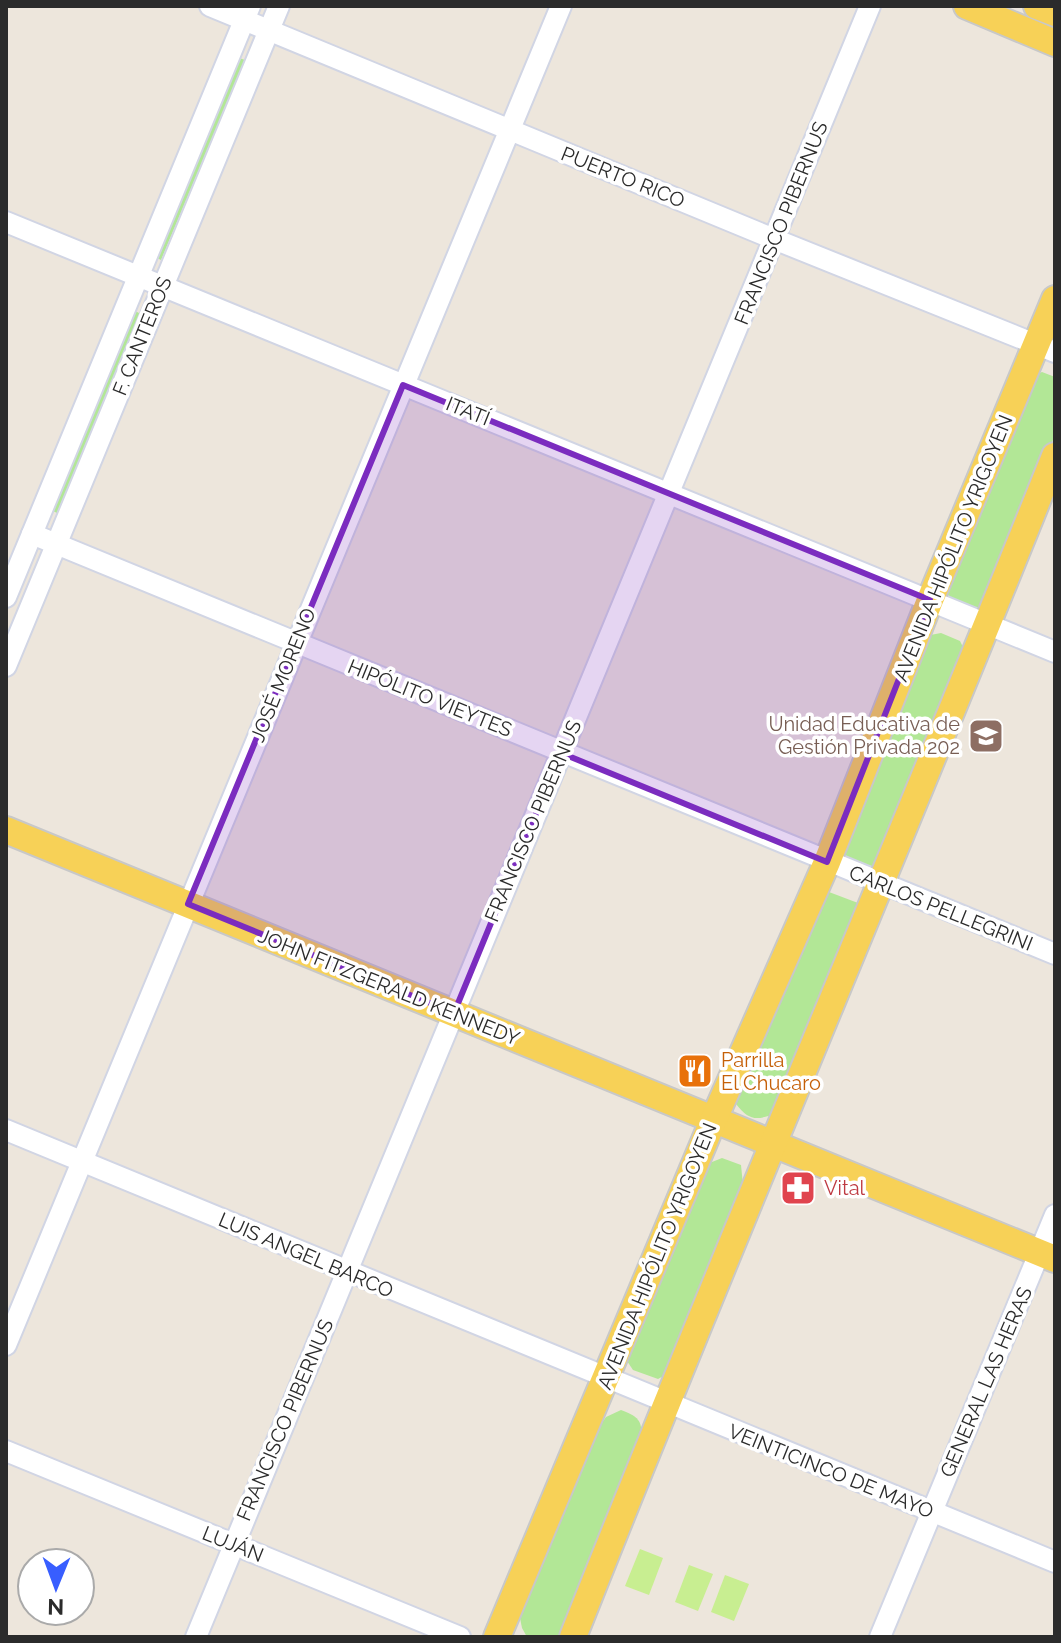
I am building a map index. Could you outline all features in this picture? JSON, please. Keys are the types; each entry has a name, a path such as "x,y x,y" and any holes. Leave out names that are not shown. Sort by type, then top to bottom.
{"main road":[{"path":"967,6 1055,43"},
{"path":"1037,6 1055,13"},
{"name":"AVENIDA HIPÓLITO YRIGOYEN","path":"497,1637 713,1121 827,862 930,600 1046,348 1055,299"},
{"path":"573,1637 771,1144 881,884 1055,456"},
{"name":"JOHN FITZGERALD KENNEDY","path":"6,830 1047,1256"}],"street":[{"name":"PUERTO RICO","path":"210,6 247,14 268,32 1046,348"},
{"name":"F. CANTEROS","path":"6,666 279,6"},
{"name":"JOSÉ MORENO","path":"6,1345 561,6"},
{"name":"FRANCISCO PIBERNUS","path":"196,1637 870,6"},
{"name":"F. CANTEROS","path":"6,597 247,14"},
{"name":"ITATÍ","path":"6,222 1055,652"},
{"name":"HIPÓLITO VIEYTES","path":"32,534 827,862"},
{"name":"CARLOS PELLEGRINI","path":"827,862 1055,954"},
{"name":"LUIS ANGEL BARCO","path":"6,1130 606,1379"},
{"name":"GENERAL LAS HERAS","path":"880,1637 1047,1256 1055,1215"},
{"name":"VEINTICINCO DE MAYO","path":"606,1379 1055,1562"},
{"name":"LUJÁN","path":"6,1451 460,1637"}],"highlighted area":[{"path":"403,385 930,600 827,862 561,753 454,1013 188,904"}],"green space":[{"path":"239,58 245,60 161,260 155,257"},
{"path":"135,311 141,314 57,513 51,510"},
{"path":"1042,372 1055,377 1055,435 986,605 976,611 947,597 945,586 1032,376"},
{"path":"941,633 960,641 964,649 877,865 855,864 838,851 925,636"},
{"path":"829,892 858,903 859,913 778,1113 750,1117 736,1104 818,897"},
{"path":"722,1158 741,1165 743,1185 669,1373 658,1379 633,1370 625,1358 707,1164"},
{"path":"621,1410 638,1420 641,1439 562,1637 527,1637 519,1613 599,1427 606,1417"},
{"path":"640,1549 663,1558 649,1595 625,1586"},
{"path":"689,1565 713,1574 698,1611 675,1602"},
{"path":"725,1575 749,1584 734,1621 711,1612"}],"place":[{"name":"Unidad Educativa de Gestión Privada 202","path":"986,736"},
{"name":"Parrilla El Chucaro","path":"695,1071"},
{"name":"Vital","path":"798,1188"}]}
